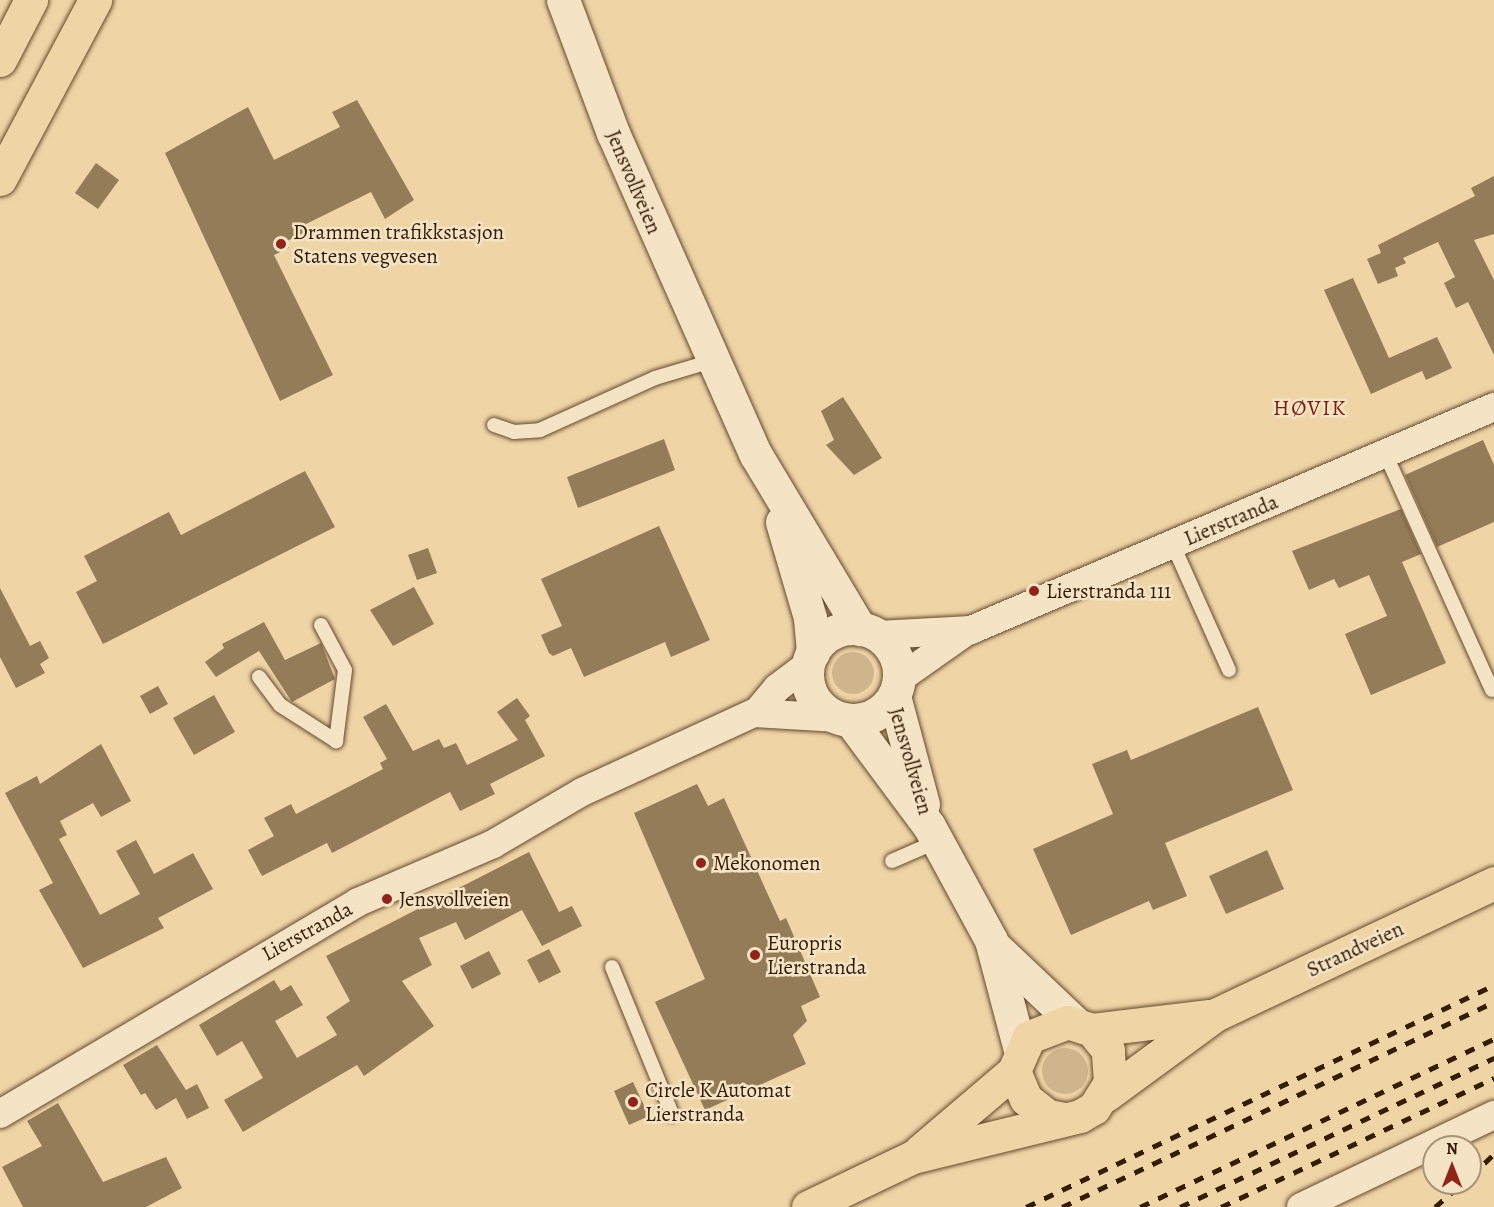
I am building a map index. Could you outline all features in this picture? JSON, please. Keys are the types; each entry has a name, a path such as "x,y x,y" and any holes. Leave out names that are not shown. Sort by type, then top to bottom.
{"main road":[{"path":"0,60 31,0"},
{"path":"0,179 95,0"},
{"name":"Strandveien","path":"1106,1095 1215,1015 1494,883"},
{"name":"Strandveien","path":"1084,1027 1215,1015"},
{"path":"808,1207 913,1157 1065,1119 1094,1108 1106,1095 1111,1059 1084,1027 1041,1029 1017,1060 913,1157"},
{"path":"1017,1060 1026,1099 1048,1116 1065,1119"}],"street":[{"name":"Jensvollveien","path":"563,0 613,133 712,361 772,489 810,618 811,658"},
{"name":"Lierstranda","path":"896,688 967,631 1494,406"},
{"name":"Jensvollveien","path":"772,489 869,632"},
{"name":"Lierstranda","path":"869,632 967,631"},
{"path":"869,632 895,654 896,688 880,711 844,719 814,696 811,658 828,636 869,632"},
{"name":"Lierstranda","path":"0,1114 358,902 471,854 550,807 758,712 777,687 811,658"},
{"name":"Jensvollveien","path":"896,688 934,833"},
{"name":"Lierstranda","path":"758,712 844,719"},
{"name":"Jensvollveien","path":"844,719 934,833 991,940 1017,1060"},
{"name":"Jensvollveien","path":"991,940 1084,1027"},
{"path":"1300,1207 1494,1115"}],"lane":[{"path":"494,425 514,432 540,430 655,378 712,361"},
{"path":"1385,453 1492,690"},
{"path":"1173,545 1229,670"},
{"path":"259,676 280,705 336,741 345,670 321,625"},
{"path":"892,861 934,833"},
{"path":"612,967 672,1114"}],"shaded area":[{"path":"853,652 868,658 874,673 868,688 853,694 838,688 832,673 838,658"},
{"path":"1065,1048 1081,1055 1088,1071 1081,1087 1065,1094 1049,1087 1042,1071 1049,1055"}],"building":[{"path":"357,100 414,200 385,219 371,192 306,224 309,230 285,242 289,248 274,255 333,375 280,401 165,153 248,107 274,160 340,127 332,112"},
{"path":"96,163 119,180 98,209 75,193"},
{"path":"1494,176 1494,234 1474,240 1494,280 1494,355 1468,302 1456,308 1444,283 1455,277 1438,242 1403,258 1406,263 1395,268 1398,276 1378,284 1367,259 1381,253 1378,245 1475,196 1471,188"},
{"path":"1353,278 1389,358 1437,337 1452,368 1426,380 1422,371 1371,394 1324,290"},
{"path":"843,397 882,458 854,475 826,445 834,440 821,411"},
{"path":"664,439 675,470 578,508 567,477"},
{"path":"1483,440 1494,465 1494,522 1437,547 1405,475"},
{"path":"305,471 335,527 103,644 76,592 97,581 84,556 169,512 181,535"},
{"path":"1401,509 1421,554 1402,562 1446,663 1371,695 1345,634 1387,616 1369,575 1339,588 1334,579 1309,590 1292,551"},
{"path":"659,526 710,640 671,657 665,642 584,677 571,648 553,656 549,653 541,635 562,626 541,579"},
{"path":"428,548 437,573 417,580 408,555"},
{"path":"414,587 434,624 393,646 370,610"},
{"path":"0,588 30,646 40,641 49,658 40,664 45,673 16,688 0,657"},
{"path":"264,622 285,660 321,643 335,679 292,702 259,651 216,677 205,662 224,648 222,644"},
{"path":"158,686 168,704 150,714 140,696"},
{"path":"214,695 235,732 194,755 173,718"},
{"path":"517,698 530,716 525,720 545,756 490,784 495,794 460,811 450,792 332,853 327,843 262,876 248,850 274,836 264,818 291,804 296,814 383,769 380,763 387,759 363,717 386,704 413,751 439,739 444,748 456,743 467,765 518,740 497,712"},
{"path":"1258,707 1293,790 1165,843 1187,896 1153,910 1149,901 1071,935 1033,849 1113,814 1092,764 1127,750 1131,760"},
{"path":"101,744 131,801 101,817 93,803 60,821 67,835 59,839 100,915 140,894 116,851 136,840 154,874 193,853 213,889 158,918 164,928 83,968 39,890 53,883 5,793 37,776 40,784"},
{"path":"697,784 708,806 724,798 780,921 786,918 820,997 801,1006 807,1021 793,1035 806,1064 705,1110 655,1002 705,979 634,813"},
{"path":"1267,850 1284,889 1226,914 1209,876"},
{"path":"529,852 559,912 572,906 582,926 542,946 522,910 465,940 456,922 419,938 432,965 402,981 434,1026 364,1076 357,1065 243,1132 224,1100 263,1078 242,1041 217,1056 199,1025 274,980 281,991 291,985 303,1005 275,1021 297,1058 337,1035 326,1017 350,1001 326,956"},
{"path":"549,949 561,972 539,983 527,960"},
{"path":"489,951 501,974 472,989 460,966"},
{"path":"157,1045 186,1090 197,1084 209,1108 187,1119 176,1098 156,1110 145,1093 141,1095 123,1065"},
{"path":"633,1082 649,1116 629,1125 614,1091"},
{"path":"58,1103 103,1182 166,1157 182,1188 146,1207 23,1207 2,1167 42,1146 27,1121"}],"railway":[{"path":"1026,1207 1494,985"},
{"path":"1062,1207 1494,1002"},
{"path":"1140,1207 1494,1039"},
{"path":"1180,1207 1494,1058"},
{"path":"1221,1207 1494,1078"},
{"path":"1482,1166 1494,1154"},
{"path":"1435,1207 1449,1195"}],"place":[{"name":"Drammen trafikkstasjon Statens vegvesen","path":"281,244"},
{"name":"Lierstranda 111","path":"1034,591"},
{"name":"Mekonomen","path":"701,863"},
{"name":"Jensvollveien","path":"387,899"},
{"name":"Europris Lierstranda","path":"755,955"},
{"name":"Circle K Automat Lierstranda","path":"633,1102"}],"district":[{"name":"HØVIK","path":"1310,409"}]}
